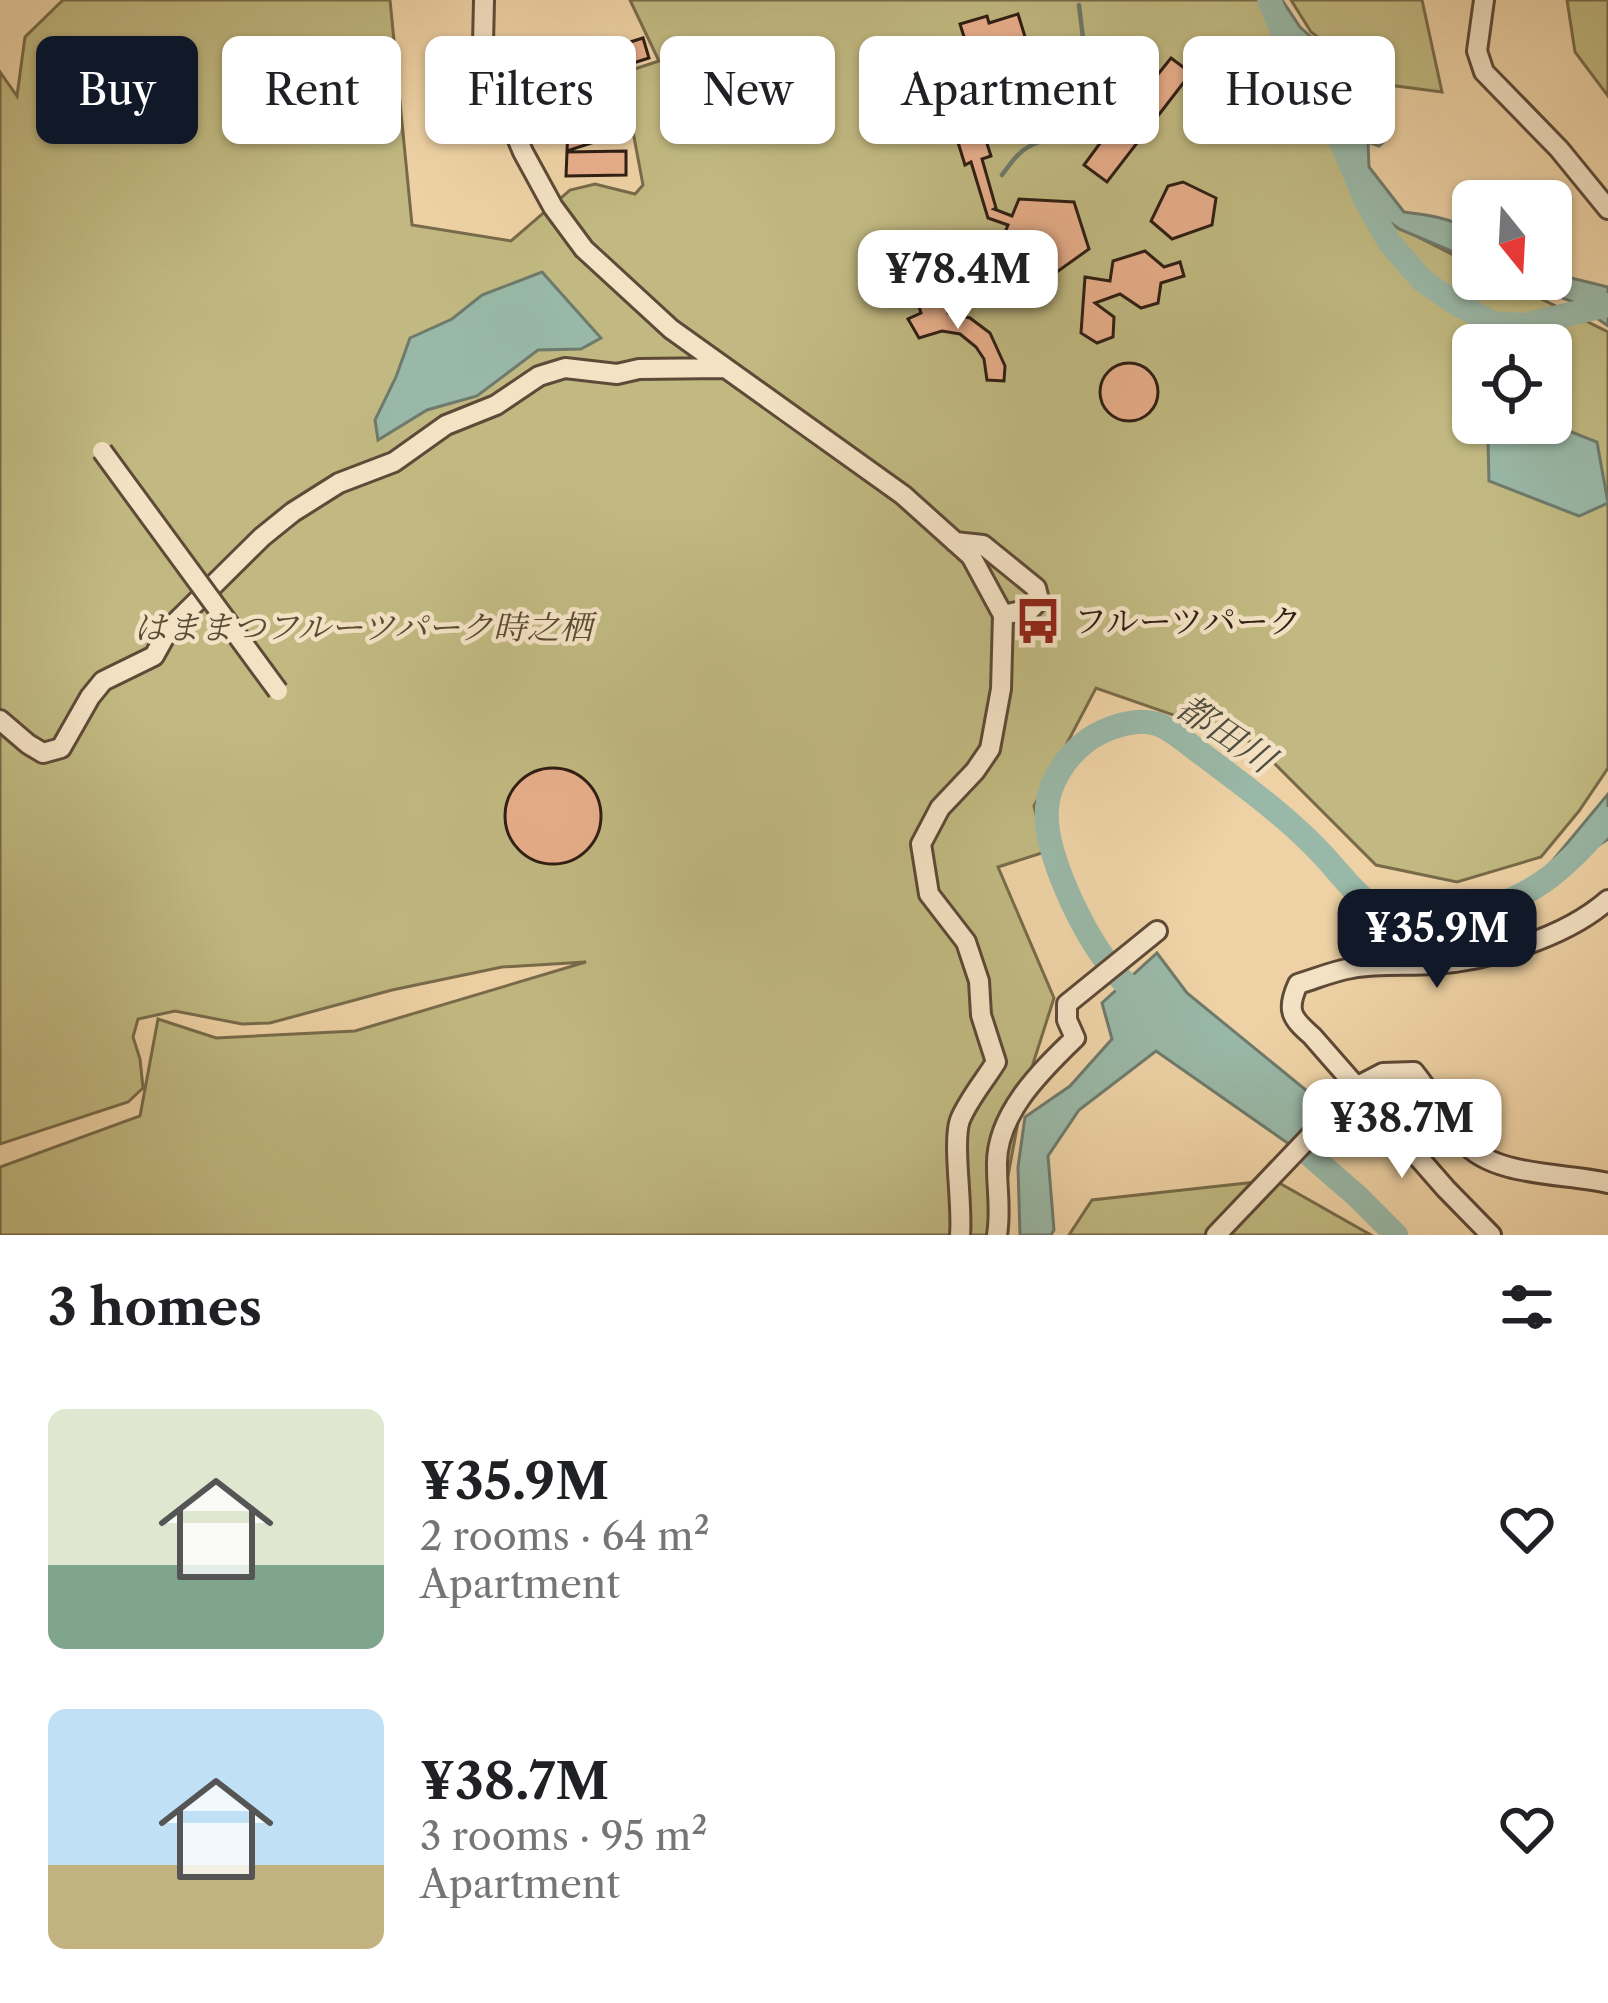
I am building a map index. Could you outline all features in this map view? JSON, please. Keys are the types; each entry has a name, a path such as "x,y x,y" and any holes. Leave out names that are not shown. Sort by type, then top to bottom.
{"street":[{"path":"484,0 483,44 500,95 523,152 584,249 671,329 903,495 971,556 1003,615 1001,688 990,748 940,808 921,844 928,894 966,942 996,1062 959,1122 960,1235"},
{"path":"1484,0 1477,51 1484,72 1559,148 1608,209"},
{"path":"0,720 43,753 61,748 103,681 154,656 169,629 292,512 339,483 394,462 446,424 496,406 539,376 566,368 617,374 639,369 723,368"},
{"path":"102,451 278,692"},
{"path":"955,542 983,545 1036,588 1039,601 1031,608 1003,615"},
{"path":"1491,1235 1353,1092 1297,1023 1290,1008 1298,984 1381,964 1477,959 1560,931 1593,914 1608,900"},
{"path":"997,1235 1001,1211 998,1150 1025,1092 1076,1038 1066,1004 1157,931"},
{"path":"1216,1235 1353,1092 1383,1073 1414,1072 1465,1144 1486,1160 1608,1184"}],"green space":[{"name":"はままつフルーツパーク時之栖","path":"63,0 390,0 394,36 222,36 222,144 401,144 401,112 412,225 511,241 570,190 595,184 635,194 643,185 635,144 636,68 659,61 630,0 1264,0 1283,36 1183,36 1183,144 1343,144 1395,225 1452,254 1452,300 1543,300 1608,332 1608,768 1541,857 1457,882 1376,865 1254,743 1096,688 1034,806 1045,852 998,867 1054,998 1023,1095 997,1235 0,1235 0,1167 140,1116 158,1019 216,1038 355,1031 586,962 502,967 270,1023 242,1024 175,1011 138,1019 133,1037 143,1088 128,1102 0,1144 0,72 17,96 25,37"},
{"path":"1291,0 1422,0 1442,92 1395,86 1395,36 1316,36"},
{"path":"1567,0 1608,0 1608,96 1575,52"},
{"path":"1274,1180 1371,1235 1069,1235 1092,1200"}],"shaded area":[{"path":"1268,0 1282,0 1310,36 1291,36"},
{"path":"1351,144 1368,144 1369,167 1404,212 1452,222 1452,251 1399,229 1379,214"},
{"path":"542,272 601,338 581,349 538,350 477,396 427,410 378,440 375,420 410,338 452,319 482,295"},
{"path":"1572,278 1608,287 1608,326 1568,300 1572,300"},
{"path":"1572,432 1597,442 1608,503 1579,516 1489,481 1488,444 1572,444"},
{"path":"1608,794 1608,839 1525,894"},
{"path":"1157,953 1187,993 1312,1095 1329,1172 1156,1051 1079,1110 1048,1156 1054,1230 1051,1235 1020,1235 1018,1167 1025,1117 1070,1086 1112,1039 1102,1003"}],"building":[{"path":"1018,14 1025,36 964,36 960,24 987,16 989,23"},
{"path":"643,38 649,58 636,62 636,40"},
{"path":"1171,58 1183,67 1183,83 1159,115 1159,73"},
{"path":"959,144 987,144 991,156 982,159 994,209 1012,216 1019,199 1074,202 1089,249 1047,279 1000,246 1008,225 988,218 971,162 965,165"},
{"path":"1099,144 1136,144 1107,182 1084,165"},
{"path":"626,151 626,175 566,176 567,152"},
{"path":"1183,182 1216,198 1212,225 1172,239 1151,221 1168,186"},
{"path":"1145,251 1164,267 1180,262 1184,276 1161,283 1158,303 1141,308 1120,294 1095,303 1114,317 1113,337 1097,343 1081,333 1085,277 1110,281 1113,261"},
{"path":"949,295 948,313 970,318 990,333 1005,366 1004,381 987,380 984,359 960,334 942,331 919,338 908,319 921,313 917,300"},
{"path":"1129,363 1150,371 1158,392 1150,413 1129,421 1108,413 1100,392 1108,371"},
{"path":"553,768 587,782 601,816 587,850 553,864 519,850 505,816 519,782"}],"waterway":[{"name":"都田川","path":"1269,0 1289,47 1335,127 1366,201 1389,242 1422,280 1493,323 1524,325 1608,305"},
{"path":"1002,175 1022,152 1058,134 1071,119 1083,38 1079,5"},
{"path":"1553,324 1555,319"},
{"name":"都田川","path":"1147,1006 1110,966 1088,933 1058,868 1047,826 1048,798 1060,770 1080,746 1112,728 1149,722 1175,733 1293,826 1367,902 1404,919 1484,909 1525,893 1560,869 1608,819"},
{"name":"都田川","path":"1305,1151 1396,1235"}],"place":[{"name":"フルーツパーク","path":"1038,621"}]}
